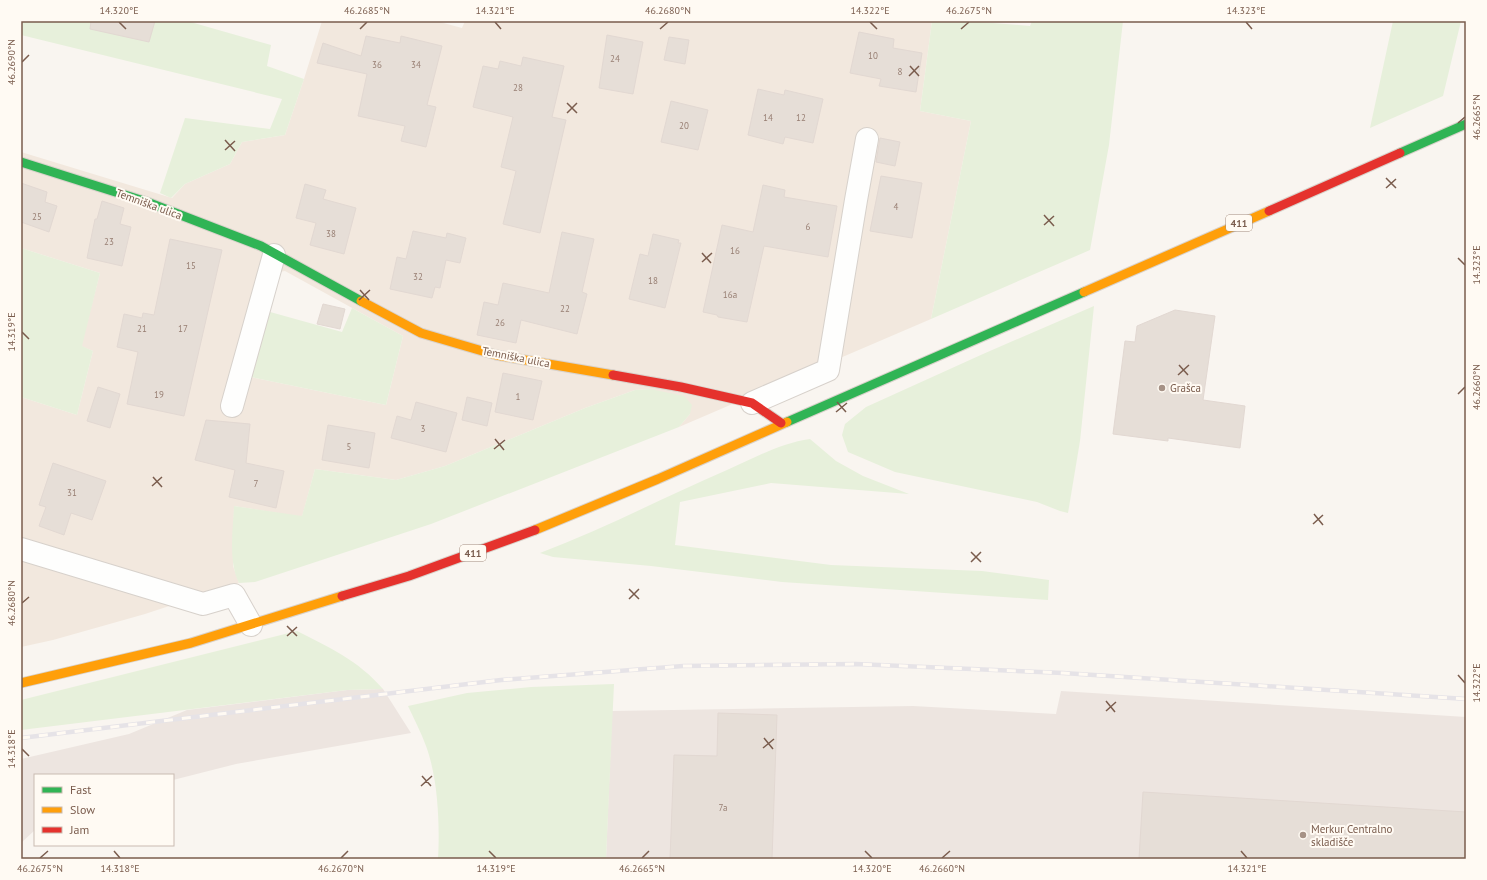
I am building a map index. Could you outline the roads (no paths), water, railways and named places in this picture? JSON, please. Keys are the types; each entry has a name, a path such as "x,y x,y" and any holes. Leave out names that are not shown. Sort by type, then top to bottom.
{"main road":[{"name":"411","path":"21,683 191,643 409,576 510,540 658,478 1466,124"},
{"name":"Temniška ulica","path":"21,162 147,202 261,246 274,255 421,333 496,355 681,387 752,402"},
{"path":"752,402 782,423"}],"street":[{"path":"752,402 828,370 867,139"},
{"path":"232,406 274,255"},
{"path":"21,549 204,604 234,595 251,625"}],"railway":[{"path":"21,738 501,680 683,666 856,664 1063,673 1466,699"}],"place":[{"name":"Grašca","path":"1162,388"},
{"name":"Merkur Centralno skladišče","path":"1303,835"}]}
